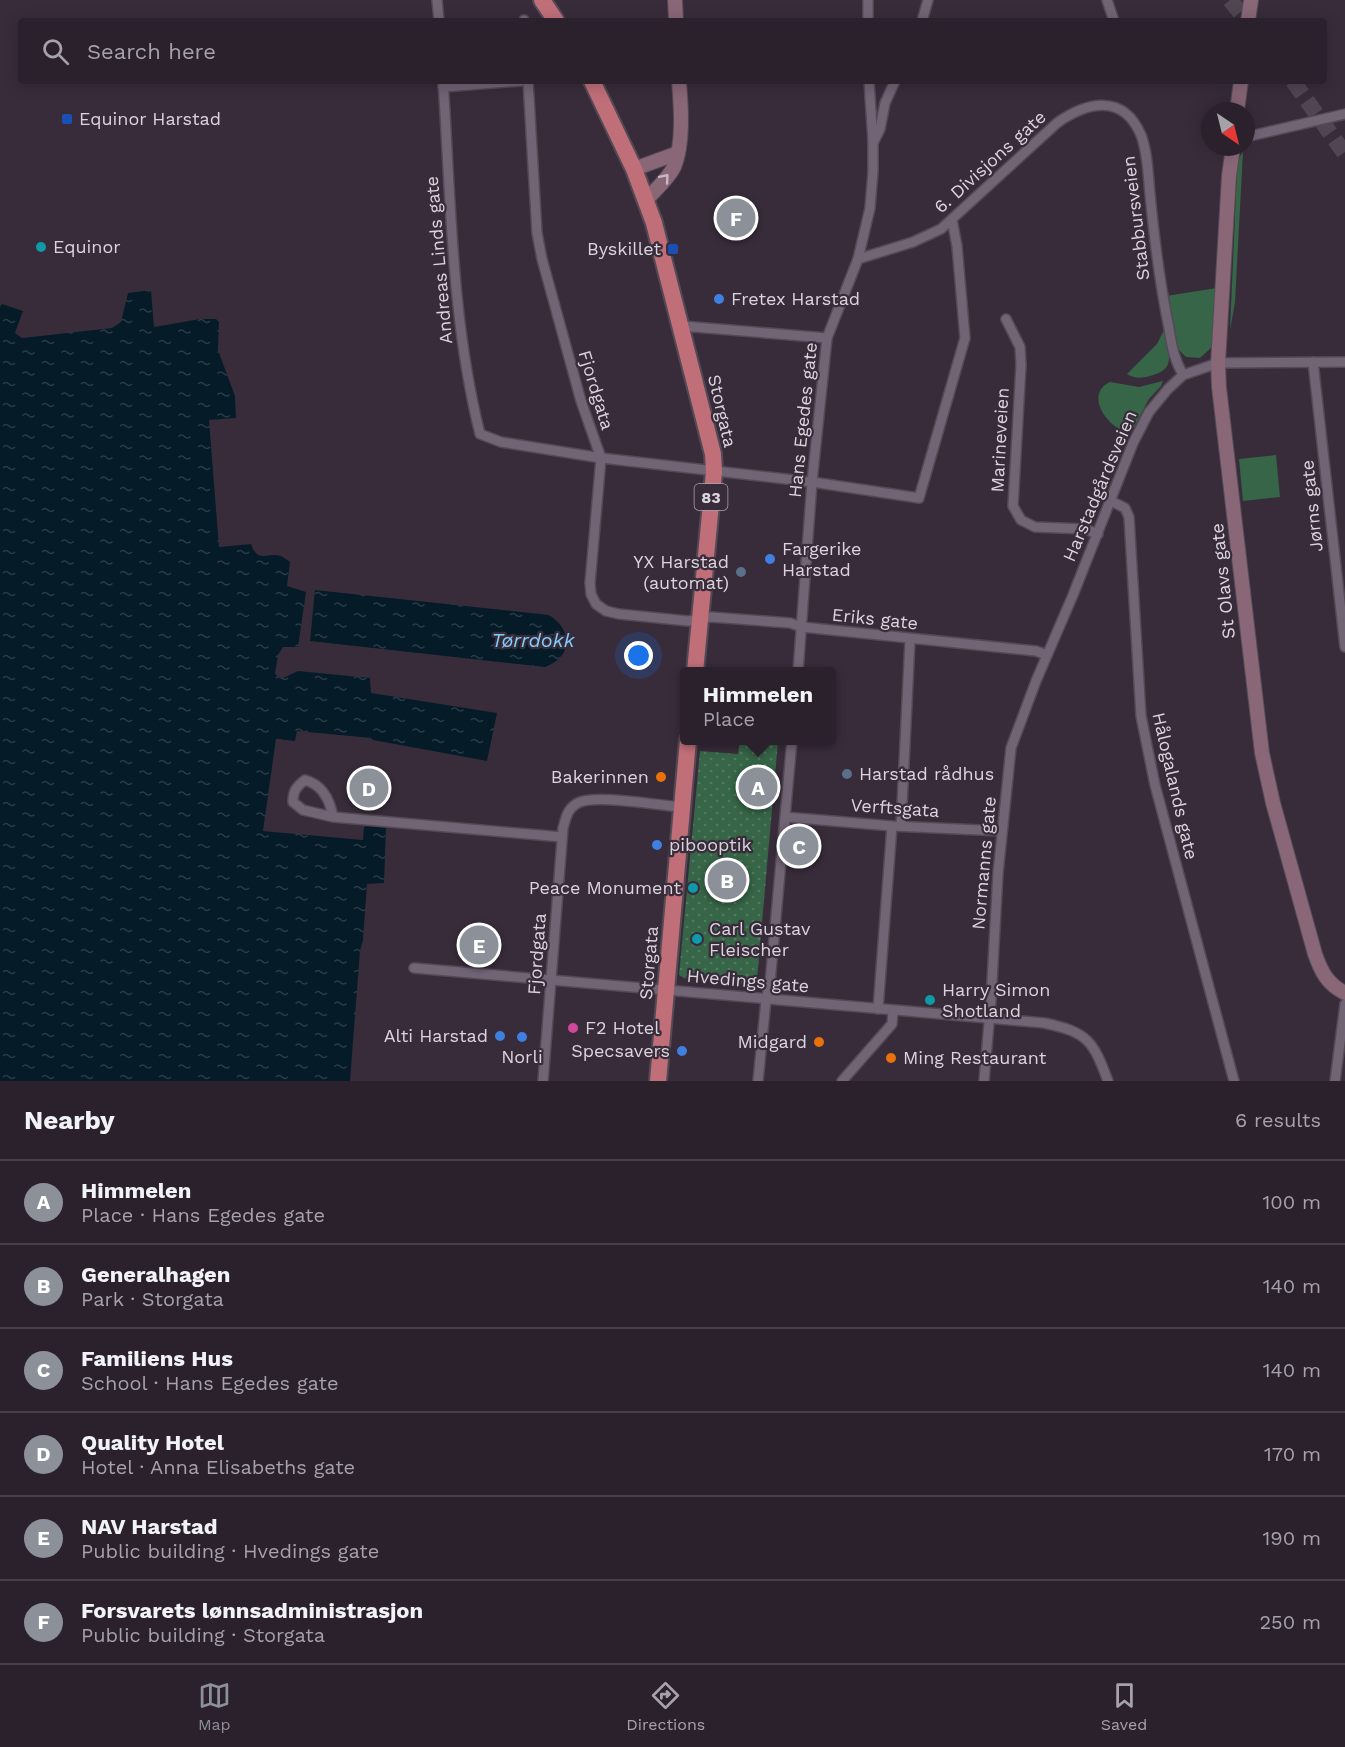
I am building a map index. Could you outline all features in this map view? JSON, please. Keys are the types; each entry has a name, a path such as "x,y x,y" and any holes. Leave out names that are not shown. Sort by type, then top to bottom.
{"highway":[{"path":"542,0 554,18"},
{"name":"83","path":"593,84 634,169"},
{"name":"Storgata","path":"634,169 646,200 682,326 713,454 714,472 695,667"},
{"name":"Storgata","path":"658,1081 688,745"}],"street":[{"path":"437,0 439,18"},
{"path":"675,0 676,18"},
{"path":"868,0 868,18"},
{"path":"923,18 928,0"},
{"path":"1107,0 1113,18"},
{"path":"1248,18 1251,0"},
{"name":"Andreas Linds gate","path":"443,84 453,263 459,323 466,374 480,434 501,442 601,458"},
{"name":"Fjordgata","path":"528,84 537,232 542,259 569,358 601,458 591,594 596,604 606,611 688,621 700,619"},
{"path":"646,200 673,168 678,153 681,112 679,84"},
{"name":"Hans Egedes gate","path":"798,667 812,482 827,338 858,259 870,208 873,142 869,84"},
{"name":"Hans Egedes gate","path":"873,142 880,129 885,104 894,84"},
{"path":"1238,102 1241,84"},
{"name":"Stabbursveien","path":"1074,111 1092,105 1105,105 1119,110 1130,118 1140,134 1146,154 1157,269 1173,357 1183,375"},
{"name":"6. Divisjons gate","path":"858,259 913,242 940,229 1057,123 1074,111"},
{"path":"1255,135 1345,114"},
{"path":"634,169 678,153"},
{"name":"St Olavs gate","path":"1232,156 1218,363 1235,530 1263,760 1315,954 1325,978 1345,993"},
{"path":"601,458 812,482 919,498 965,338 957,246 952,220"},
{"name":"Marineveien","path":"1006,320 1020,347 1021,365 1013,506 1021,520 1035,527 1086,529 1098,534"},
{"path":"682,326 827,338"},
{"name":"Jørns gate","path":"1313,362 1345,647"},
{"name":"Harstadgårdsveien","path":"1047,655 1133,443 1149,412 1167,389 1183,375 1218,363 1345,362"},
{"name":"Hålogalands gate","path":"1111,501 1125,508 1130,517 1141,716 1155,785 1234,1081"},
{"name":"Eriks gate","path":"700,619 711,617 790,623 802,627 910,640 1036,651 1047,655"},
{"path":"878,1009 896,826 910,640"},
{"name":"Normanns gate","path":"984,1081 1002,831 1011,748 1047,655"},
{"path":"758,1081 766,1000 770,982 792,745"},
{"path":"333,817 331,805 324,792 313,782 305,780 296,786 292,802 303,810 333,817 562,837"},
{"name":"Fjordgata","path":"543,1081 562,837 567,814 574,805 582,801 598,799 682,807"},
{"name":"Verftsgata","path":"786,817 896,826 1002,831"},
{"name":"Hvedings gate","path":"414,968 1044,1023 1069,1028 1087,1039 1097,1053 1108,1081"},
{"path":"1335,1081 1345,1004"},
{"path":"844,1080 892,1024 893,1011"}],"green space":[{"path":"1243,156 1235,302 1230,330 1237,169 1238,159"},
{"path":"1217,288 1212,347 1200,358 1186,357 1177,348 1166,296"},
{"path":"1164,330 1169,353 1168,365 1165,369 1144,377 1127,374 1157,344"},
{"path":"1163,381 1149,399 1132,431 1118,428 1104,414 1099,396 1102,388 1110,382 1139,387"},
{"path":"1276,455 1280,497 1243,501 1239,459"},
{"path":"739,745 778,745 757,980 752,985 684,978 679,975 700,751 738,754"}],"water":[{"path":"151,290 154,327 200,319 216,319 219,322 218,350 235,396 236,418 209,420 219,547 251,544 260,556 281,556 290,562 287,586 306,592 298,647 283,647 278,655 275,674 281,679 298,671 370,678 371,693 497,713 487,761 371,738 297,731 295,741 276,739 263,831 363,840 364,826 386,828 384,883 367,884 350,1081 0,1081 0,307 2,304 23,311 15,333 22,338 112,328 121,322 128,293"},
{"name":"Tørrdokk","path":"315,590 549,615 557,621 566,635 565,650 554,663 545,667 310,641"}],"tunnel":[{"path":"1230,0 1245,18"},
{"path":"1295,84 1345,154"}],"place":[{"name":"Equinor Harstad","path":"67,119"},
{"name":"Forsvarets lønnsadministrasjon","path":"736,218"},
{"name":"Equinor","path":"41,247"},
{"name":"Byskillet","path":"673,249"},
{"name":"Fretex Harstad","path":"719,299"},
{"name":"Fargerike Harstad","path":"770,559"},
{"name":"YX Harstad (automat)","path":"741,572"},
{"name":"Harstad rådhus","path":"847,774"},
{"name":"Bakerinnen","path":"661,777"},
{"name":"Himmelen","path":"758,787"},
{"name":"Quality Hotel","path":"369,788"},
{"name":"pibooptik","path":"657,845"},
{"name":"Familiens Hus","path":"799,846"},
{"name":"Generalhagen","path":"727,880"},
{"name":"Peace Monument","path":"693,888"},
{"name":"Carl Gustav Fleischer","path":"697,939"},
{"name":"NAV Harstad","path":"479,945"},
{"name":"Harry Simon Shotland","path":"930,1000"},
{"name":"F2 Hotel","path":"573,1028"},
{"name":"Alti Harstad","path":"500,1036"},
{"name":"Norli","path":"522,1037"},
{"name":"Midgard","path":"819,1042"},
{"name":"Specsavers","path":"682,1051"},
{"name":"Ming Restaurant","path":"891,1058"}]}
